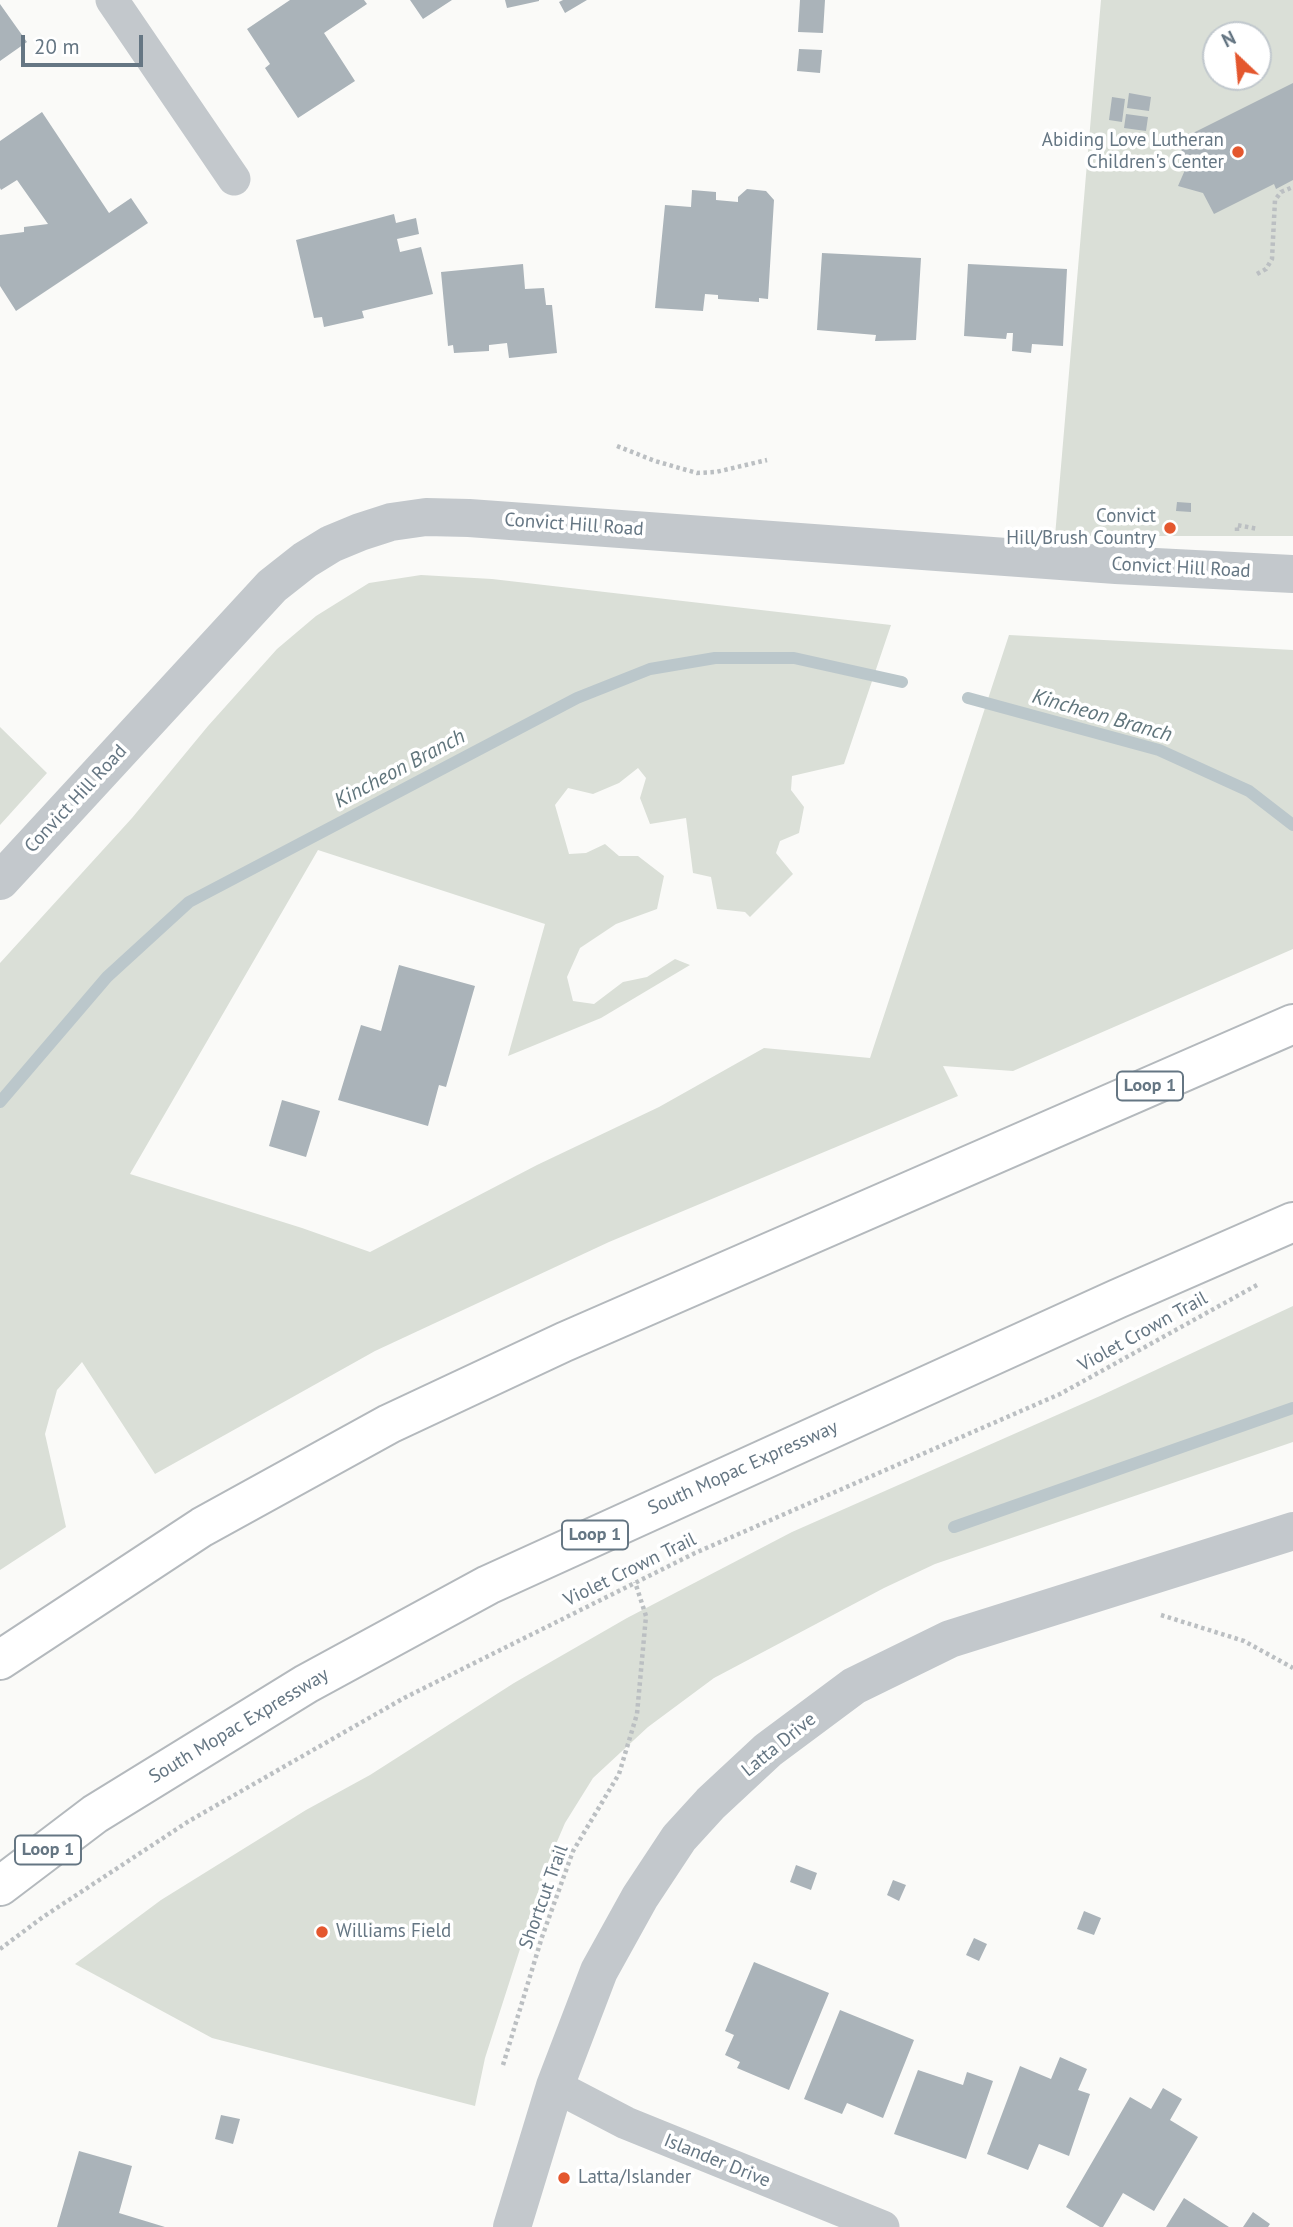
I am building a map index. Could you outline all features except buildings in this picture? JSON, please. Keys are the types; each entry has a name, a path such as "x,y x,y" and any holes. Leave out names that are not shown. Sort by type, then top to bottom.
{"highway":[{"name":"Loop 1","path":"0,1660 202,1527 401,1418 565,1342 1293,1024"},
{"name":"South Mopac Expressway","path":"0,1886 95,1814 306,1684 488,1584 1117,1298 1293,1222"}],"street":[{"path":"116,1 234,179"},
{"name":"Convict Hill Road","path":"0,881 272,586 331,544 391,522 425,517 469,518 1116,565 1293,574"},
{"name":"Latta Drive","path":"512,2227 555,2086 600,1970 640,1897 687,1829 711,1803 779,1742 854,1686 950,1639 1293,1531"},
{"name":"Islander Drive","path":"555,2086 626,2123 883,2227"}],"path":[{"path":"1257,274 1266,269 1272,259 1275,200 1281,192 1293,187"},
{"path":"617,446 697,473 767,460"},
{"name":"Violet Crown Trail","path":"0,1949 43,1917 189,1821 404,1698 695,1553 1060,1394 1261,1283"},
{"name":"Shortcut Trail","path":"503,2065 542,1937 573,1851 619,1774 637,1714 646,1616 635,1582"},
{"path":"1160,1615 1244,1641 1293,1668"}],"shaded area":[{"path":"1101,0 1293,0 1293,536 1055,536"},
{"path":"421,575 492,579 891,625 844,764 792,776 791,790 804,807 799,833 780,841 776,853 793,874 750,917 745,912 717,909 711,877 693,873 686,818 650,824 640,798 646,778 638,768 619,783 593,794 568,788 555,805 569,854 586,853 605,844 619,856 638,856 664,876 657,909 616,924 580,948 567,977 573,1001 594,1004 623,982 647,977 675,959 690,965 601,1018 508,1056 545,924 318,850 130,1174 370,1252 537,1165 659,1107 764,1048 870,1058 1009,635 1293,650 1293,949 1013,1071 943,1066 958,1096 609,1242 375,1351 155,1474 82,1362 57,1390 45,1434 66,1527 0,1570 0,963 132,818 208,726 277,649 316,616 369,583"},
{"path":"0,727 47,773 0,825"},
{"path":"1293,1306 1293,1442 935,1564 884,1588 714,1678 648,1727 593,1778 565,1823 547,1865 485,2058 475,2106 212,2038 75,1964 161,1900 306,1810 370,1775 514,1683 627,1618 792,1532 1100,1396"}],"waterway":[{"name":"Kincheon Branch","path":"0,1102 107,977 189,902 577,698 650,669 715,658 794,658 902,682"},
{"name":"Kincheon Branch","path":"968,698 1159,750 1249,791 1293,825"},
{"path":"954,1527 1293,1408"}],"place":[{"name":"Abiding Love Lutheran Children's Center","path":"1238,152"},
{"name":"Convict Hill/Brush Country","path":"1170,528"},
{"name":"Williams Field","path":"322,1932"},
{"name":"Latta/Islander","path":"564,2178"}]}
